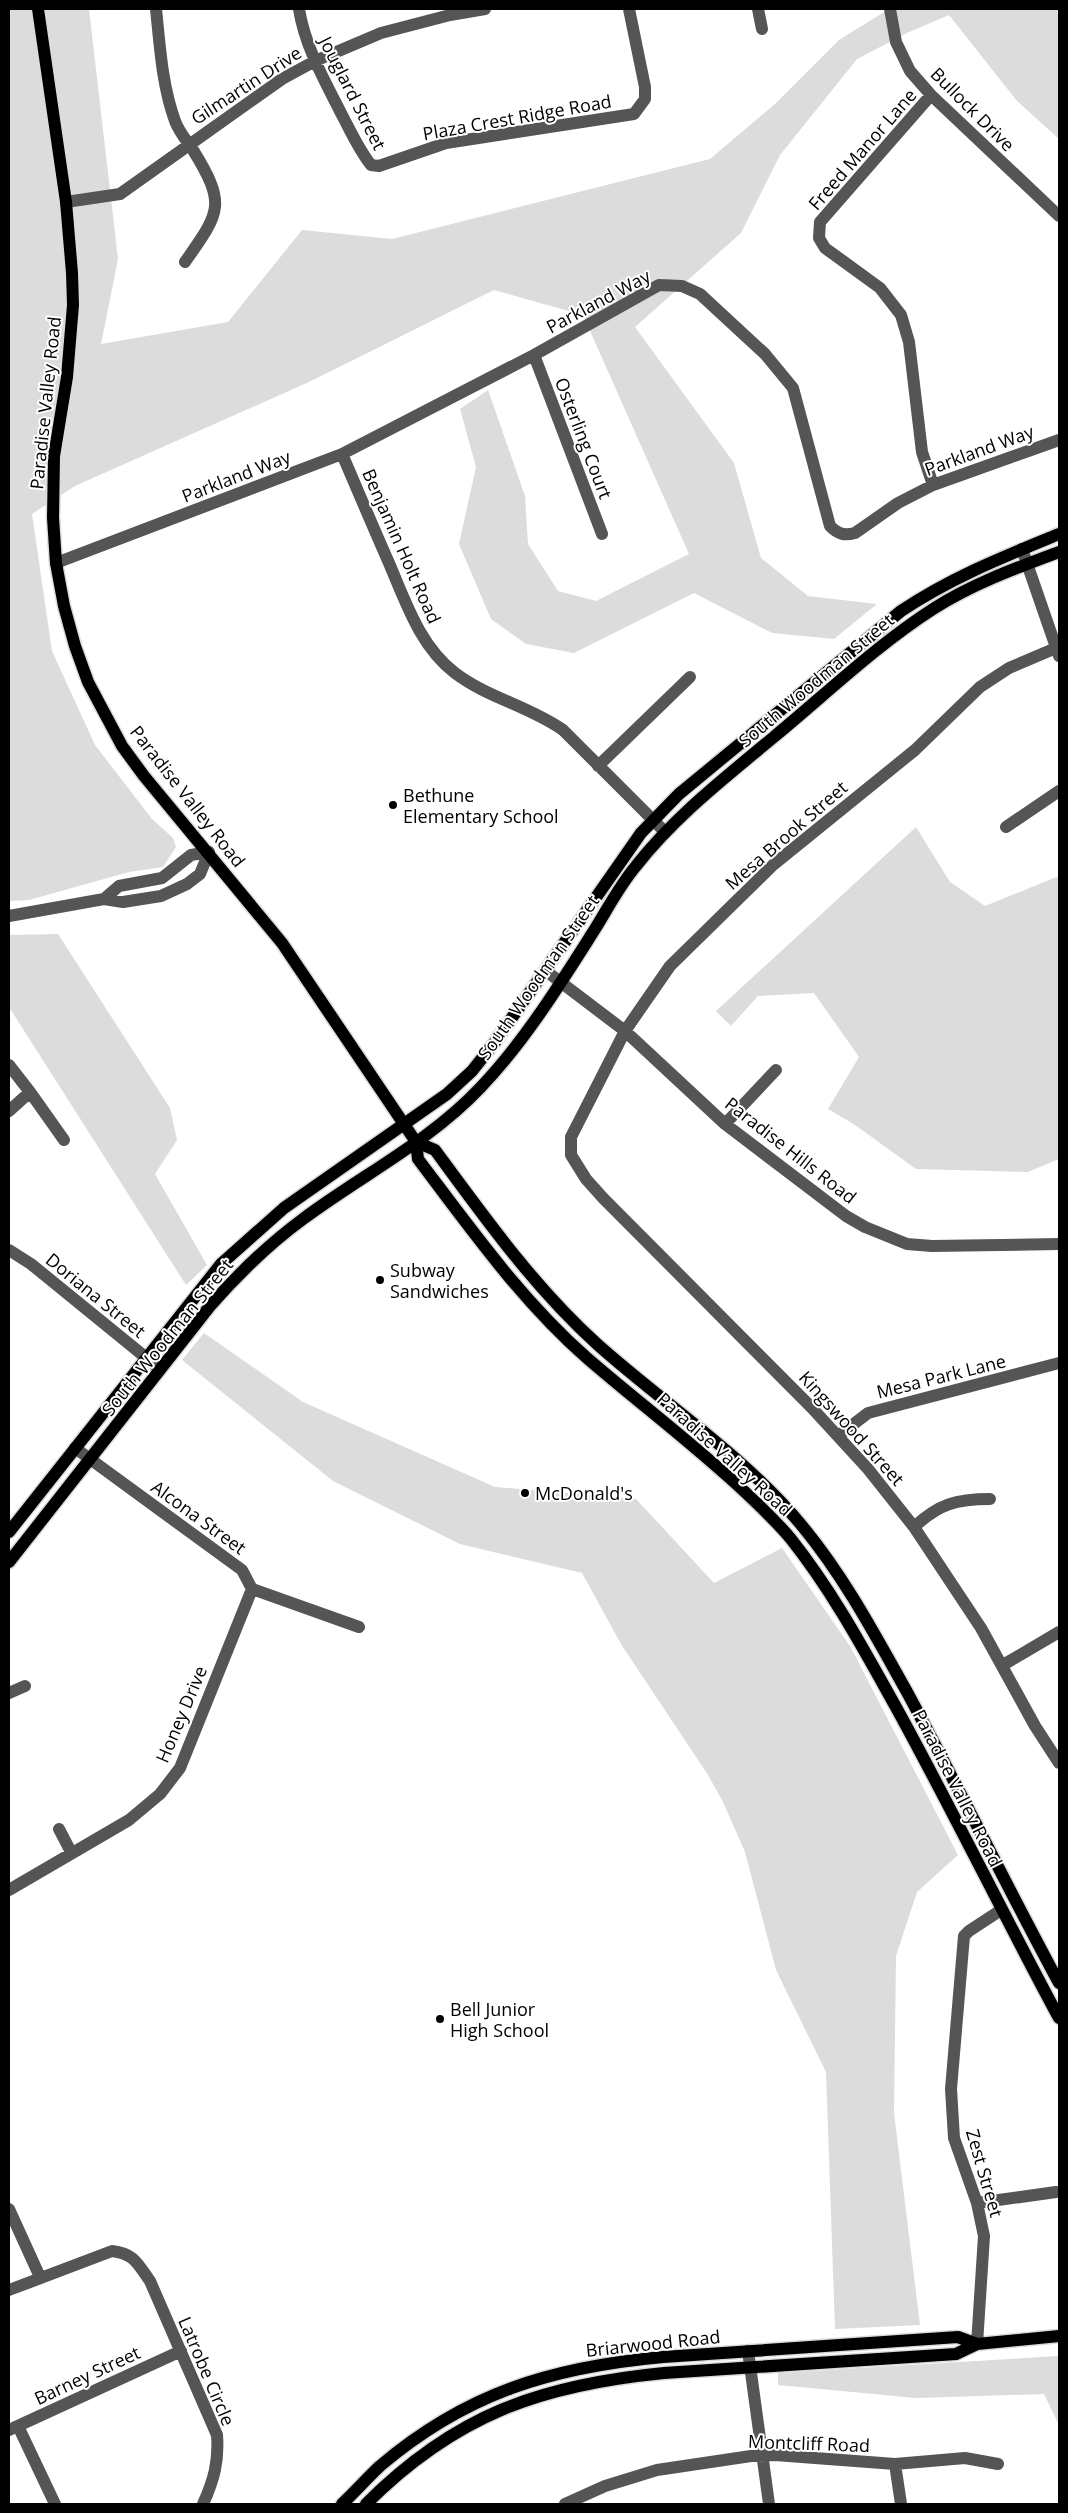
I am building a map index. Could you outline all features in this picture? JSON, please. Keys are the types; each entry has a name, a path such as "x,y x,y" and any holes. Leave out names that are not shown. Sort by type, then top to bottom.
{"main road":[{"name":"Paradise Valley Road","path":"38,9 66,202 73,305 67,377 54,456 53,518 56,563 64,606 75,646 88,682 122,746 144,776 282,943 416,1142 418,1160 500,1268 545,1317 586,1356 729,1477 788,1536 819,1575 846,1616 928,1766 1001,1910 1059,2018"},
{"name":"South Woodman Street","path":"9,1532 221,1264 284,1208 405,1126 447,1094 472,1071 546,971 623,857 653,821 702,776 901,611 935,588 971,570 1059,534"},
{"name":"South Woodman Street","path":"9,1562 91,1460 210,1306 239,1274 270,1244 416,1142 455,1112 480,1087 512,1051 560,982 634,868 665,832 727,776 907,626 967,590 1059,552"},
{"name":"Paradise Valley Road","path":"416,1142 435,1150 513,1257 557,1305 597,1344 733,1458 801,1524 828,1558 860,1608 938,1750 1059,1983"},
{"name":"Briarwood Road","path":"366,2504 391,2479 451,2435 478,2420 541,2394 616,2378 956,2354 977,2344 1059,2336"},
{"name":"Briarwood Road","path":"342,2504 380,2467 441,2421 512,2386 571,2369 614,2361 958,2337 977,2344"},
{"path":"478,2420 484,2406 512,2394 512,2386"}],"street":[{"path":"156,9 166,91 176,124 210,177 216,206 212,223 185,262"},
{"name":"Jouglard Street","path":"299,9 303,34 315,61 363,156 371,165"},
{"name":"Gilmartin Drive","path":"66,202 120,194 282,79 315,61 381,33 450,12 485,9"},
{"name":"Plaza Crest Ridge Road","path":"371,165 380,166 446,143 634,114 645,99 645,87 629,9"},
{"path":"758,9 762,29"},
{"name":"Bullock Drive","path":"890,9 896,42 904,60 931,95 1059,216"},
{"name":"Freed Manor Lane","path":"931,95 820,222 818,233 824,248 880,288 892,301 901,316 909,342 922,452 933,485"},
{"name":"Parkland Way","path":"56,563 342,454 534,355 659,285 682,286 700,294 765,354 793,388 830,526 837,533 846,535 855,533 898,503 933,485 1059,440"},
{"name":"Osterling Court","path":"534,355 602,534"},
{"name":"Benjamin Holt Road","path":"342,454 410,613 432,650 455,673 472,685 489,694 544,716 563,730 665,832"},
{"path":"1022,549 1057,652"},
{"name":"Mesa Brook Street","path":"571,1155 570,1144 573,1131 586,1111 625,1031 670,966 773,865 915,750 980,687 1009,668 1057,652"},
{"path":"598,766 690,677"},
{"path":"1006,827 1059,791"},
{"path":"9,916 104,900 123,902 161,896 200,874 208,852 191,855 162,878 119,886 104,900"},
{"name":"Paradise Hills Road","path":"546,971 625,1031 725,1124 846,1216 865,1227 907,1244 932,1246 1059,1244"},
{"path":"9,1065 64,1140"},
{"path":"725,1124 776,1070"},
{"path":"9,1111 30,1092"},
{"name":"Kingswood Street","path":"571,1155 586,1179 603,1198 838,1436 914,1527 1002,1666 1035,1726 1059,1763"},
{"name":"Doriana Street","path":"9,1250 31,1264 160,1369"},
{"name":"Mesa Park Lane","path":"838,1436 868,1413 1059,1363"},
{"name":"Alcona Street","path":"75,1448 242,1570 252,1589"},
{"path":"914,1527 928,1514 946,1504 964,1499 990,1499"},
{"path":"252,1589 360,1627"},
{"name":"Honey Drive","path":"9,1890 71,1852 129,1820 160,1794 180,1768 252,1589"},
{"path":"1002,1666 1059,1632"},
{"path":"9,1693 25,1686"},
{"path":"59,1829 71,1852"},
{"name":"Zest Street","path":"977,2344 984,2236 977,2203 954,2138 951,2089 964,1936 1001,1910"},
{"path":"977,2203 1056,2192"},
{"path":"9,2209 40,2277"},
{"name":"Latrobe Circle","path":"9,2290 112,2251 128,2253 150,2281 217,2435 218,2454 215,2478 203,2504"},
{"name":"Barney Street","path":"14,2428 181,2351"},
{"path":"748,2352 769,2504"},
{"path":"14,2428 55,2504"},
{"name":"Montcliff Road","path":"565,2504 605,2486 658,2470 762,2455 895,2464 965,2458 998,2464"},
{"path":"895,2464 901,2504"}],"shaded area":[{"path":"9,9 89,9 118,259 101,344 228,322 302,230 392,239 710,159 776,103 839,40 889,9 1059,9 1059,139 1017,101 949,15 907,33 857,59 780,155 741,233 635,327 734,463 761,558 808,596 877,604 834,639 772,633 694,593 574,653 526,644 491,619 459,544 476,467 460,409 488,390 525,496 528,544 558,591 596,601 689,554 583,315 494,290 309,382 75,486 32,514 52,651 95,745 152,819 173,838 176,847 163,867 129,872 29,900 9,901"},
{"path":"916,827 950,882 985,906 1059,876 1059,1159 1028,1172 916,1169 855,1125 828,1109 859,1057 814,993 758,996 731,1026 716,1011"},
{"path":"58,934 170,1108 177,1140 155,1174 207,1265 186,1285 9,1007 9,935"},
{"path":"204,1333 303,1402 495,1487 636,1499 714,1583 782,1548 850,1646 958,1855 917,1892 896,1956 894,2113 920,2325 835,2329 826,2072 776,1970 745,1852 723,1802 708,1775 621,1644 582,1573 460,1544 333,1481 182,1360"},
{"path":"1059,2356 1059,2425 1044,2394 916,2398 778,2385 778,2373"}],"place":[{"name":"Bethune Elementary School","path":"393,805"},
{"name":"Subway Sandwiches","path":"380,1280"},
{"name":"McDonald's","path":"525,1493"},
{"name":"Bell Junior High School","path":"440,2019"}]}
